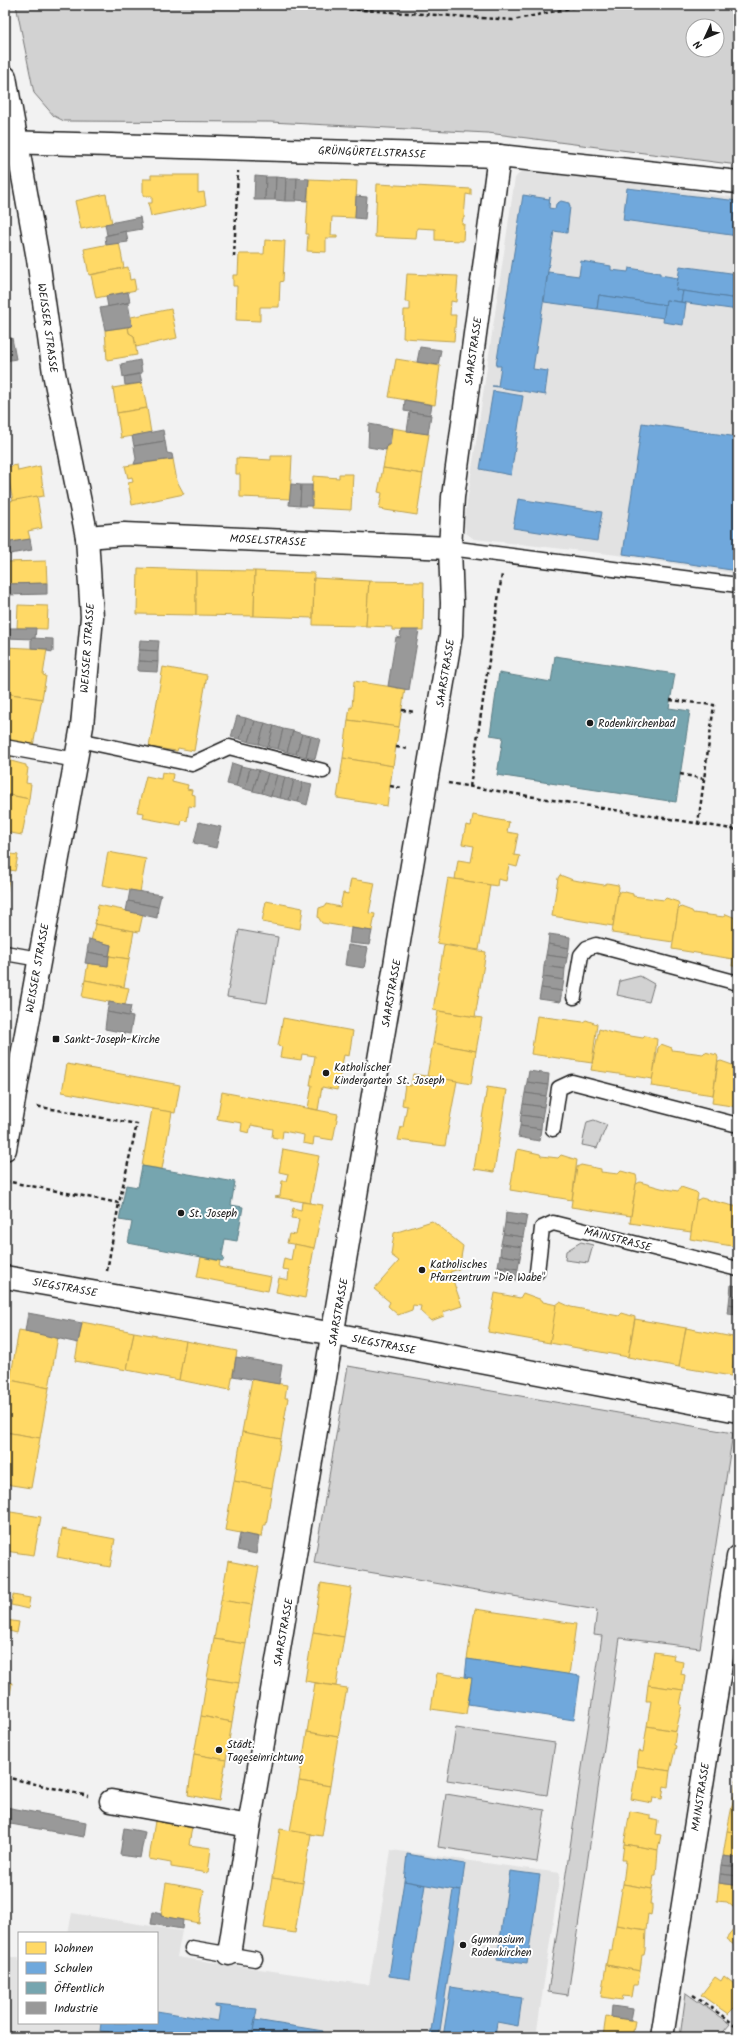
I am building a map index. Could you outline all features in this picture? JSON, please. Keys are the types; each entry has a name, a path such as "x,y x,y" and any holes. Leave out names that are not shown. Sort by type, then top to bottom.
{"street":[{"name":"WEISSER STRASSE","path":"5,77 11,142 38,259 54,373 87,537 92,617 78,750 5,1148"},
{"name":"GRÜNGÜRTELSTRASSE","path":"11,142 500,156 717,178 738,182"},
{"name":"SAARSTRASSE","path":"229,1954 249,1826 334,1334 451,636 452,602 450,548 453,497 500,156"},
{"name":"MOSELSTRASSE","path":"87,537 124,534 450,548"},
{"name":"SIEGSTRASSE","path":"5,1277 334,1334 738,1410"},
{"name":"MAINSTRASSE","path":"662,2037 738,1557"},
{"path":"111,1801 249,1826"}],"lane":[{"path":"450,548 738,585"},
{"path":"5,747 78,750 192,764 229,747 323,771"},
{"path":"574,997 581,955 588,948 596,945 738,983"},
{"path":"5,953 39,959"},
{"path":"553,1129 558,1088 572,1082 738,1125"},
{"name":"MAINSTRASSE","path":"537,1272 542,1228 553,1223 738,1269"},
{"path":"192,1948 255,1958"}],"path":[{"path":"286,5 513,20 585,5"},
{"path":"234,257 239,148"},
{"path":"470,787 505,556"},
{"path":"670,700 714,705 698,824"},
{"path":"680,774 704,779"},
{"path":"427,780 738,830"},
{"path":"13,1102 137,1124 119,1203 103,1294"},
{"path":"5,1181 119,1203"},
{"path":"5,1777 111,1801"},
{"path":"671,1979 738,2027"}],"shaded area":[{"path":"16,5 738,5 738,165 488,133 270,122 64,121 54,116 34,93"},
{"path":"525,167 738,198 738,574 618,555 474,539 466,533 464,523 515,178"},
{"path":"239,930 278,937 267,1003 227,997"},
{"path":"640,976 654,984 649,1002 617,995 620,981"},
{"path":"594,1120 607,1125 597,1148 582,1145 587,1122"},
{"path":"581,1242 593,1245 588,1263 565,1260 566,1251"},
{"path":"348,1366 733,1433 700,1648 620,1638 568,1995 548,1992 602,1636 594,1635 597,1610 314,1563"},
{"path":"456,1728 555,1743 547,1795 447,1780"},
{"path":"446,1794 545,1810 537,1862 438,1847"},
{"name":"Gymnasium Rodenkirchen","path":"391,1850 560,1873 536,2037 5,2037 5,1956 18,1958 18,2024 158,2024 158,1932 68,1932 72,1913 182,1931 177,1957 369,1985"},
{"path":"686,1993 730,2024 719,2037 680,2037"}],"building: Wohnen":[{"path":"151,175 198,175 198,193 204,192 206,205 151,216 148,203 152,203 152,196 143,196 143,179 151,179"},
{"path":"309,179 357,181 355,218 332,217 331,235 337,235 337,238 326,238 326,252 307,251 308,234 306,234"},
{"path":"377,184 471,189 471,195 466,194 462,224 464,224 463,241 435,240 435,229 417,228 416,239 375,237"},
{"path":"106,194 112,223 81,229 75,201"},
{"path":"265,240 285,241 283,281 280,282 279,307 260,307 260,321 236,320 237,286 233,286 233,275 238,275 239,254 264,254"},
{"path":"119,242 124,268 89,275 84,249"},
{"path":"128,267 130,280 134,279 136,290 96,298 91,275"},
{"path":"407,274 458,276 456,302 451,301 450,315 456,315 454,341 403,338 404,310 410,310 410,302 405,302"},
{"path":"171,309 177,338 136,347 134,336 129,333 128,327 132,326 131,317"},
{"path":"128,327 129,333 134,336 137,355 107,360 105,330"},
{"path":"396,359 440,366 435,405 389,397"},
{"path":"142,383 147,408 117,413 113,388"},
{"path":"5,392 7,392 9,402 6,403 7,412 5,412"},
{"path":"147,408 151,433 121,438 117,413"},
{"path":"392,428 429,434 423,474 383,468 387,445 390,445"},
{"path":"271,456 292,456 290,499 240,497 240,474 236,474 236,458 271,460"},
{"path":"173,459 177,481 184,494 132,505 128,483 133,482 132,477 128,478 125,466"},
{"path":"17,465 18,471 40,466 44,496 13,501 6,467"},
{"path":"383,468 423,474 417,515 379,509 382,493 378,492"},
{"path":"339,474 353,474 351,510 311,508 313,476 339,478"},
{"path":"37,496 42,528 28,531 30,539 5,543 5,502"},
{"path":"46,561 47,583 5,584 5,562"},
{"path":"138,568 196,570 196,615 137,614"},
{"path":"196,570 255,571 254,616 196,615"},
{"path":"255,571 314,573 313,618 254,616"},
{"path":"314,578 369,581 366,626 313,625"},
{"path":"369,581 424,582 423,631 392,630 392,627 366,626"},
{"path":"18,605 48,606 47,629 17,628"},
{"path":"5,647 47,649 43,675 46,676 42,699 5,693"},
{"path":"163,667 207,675 194,751 178,748 177,751 149,747"},
{"path":"354,681 405,689 399,727 348,720 350,707 352,708"},
{"path":"5,693 42,699 33,746 5,741"},
{"path":"348,720 399,727 393,766 343,758"},
{"path":"5,752 11,753 11,761 26,765 28,768 26,783 31,784 29,799 5,794"},
{"path":"343,758 393,766 387,806 337,798"},
{"path":"162,772 173,774 172,781 188,785 187,789 192,790 191,794 195,795 195,807 189,806 187,821 182,820 181,825 143,818 144,813 137,812 146,776 161,779"},
{"path":"5,794 29,799 22,835 5,832"},
{"path":"473,815 509,822 507,832 518,834 514,855 520,856 517,867 509,865 506,881 498,879 497,886 455,879 458,860 471,862 474,846 462,844 466,825 471,826"},
{"path":"108,852 146,859 140,892 102,885"},
{"path":"5,853 18,855 15,871 10,870 8,884 5,883"},
{"path":"560,875 573,880 604,885 607,883 618,885 619,887 613,926 552,916 558,878"},
{"path":"448,878 490,885 479,950 437,943"},
{"path":"351,879 375,883 369,913 375,914 372,931 322,923 318,917 319,908 325,906 326,904 340,907 343,893 348,894"},
{"path":"5,883 8,884 5,901"},
{"path":"621,891 633,894 633,896 664,900 666,898 678,902 679,904 673,942 612,933 618,893"},
{"path":"266,901 303,908 300,929 262,922"},
{"path":"98,905 143,914 139,932 95,924"},
{"path":"681,907 692,911 693,913 724,917 726,914 738,919 733,959 672,949 678,910"},
{"path":"95,924 134,931 129,959 109,956 111,945 91,941"},
{"path":"738,926 738,966 732,966"},
{"path":"444,945 486,952 475,1017 433,1010"},
{"path":"109,956 129,959 124,987 85,980 88,963 108,966"},
{"path":"85,980 129,988 125,1005 82,997"},
{"path":"438,1011 482,1018 476,1051 433,1043"},
{"path":"537,1016 583,1022 586,1020 597,1024 592,1063 531,1054"},
{"name":"Katholischer Kindergarten St. Joseph","path":"283,1018 353,1031 349,1056 344,1055 337,1090 322,1087 318,1110 308,1108 315,1056 302,1054 301,1060 280,1057 282,1047 278,1046"},
{"path":"599,1029 612,1033 643,1038 645,1036 657,1039 653,1079 591,1070"},
{"path":"433,1043 476,1051 471,1084 427,1076"},
{"path":"661,1044 672,1048 672,1050 703,1054 705,1052 717,1055 718,1058 713,1095 651,1086 658,1048"},
{"path":"721,1061 738,1067 738,1107 712,1103 718,1062"},
{"path":"67,1064 180,1085 175,1113 62,1092"},
{"path":"413,1074 457,1081 445,1146 398,1140 401,1127 403,1127 407,1106 402,1105 405,1085 411,1086"},
{"path":"487,1087 507,1090 494,1172 474,1169"},
{"path":"222,1092 338,1114 333,1140 314,1137 313,1145 303,1143 304,1135 283,1131 282,1139 272,1137 273,1129 251,1125 249,1133 241,1131 242,1123 217,1119"},
{"path":"152,1109 172,1112 162,1169 142,1166"},
{"path":"283,1149 319,1156 310,1203 275,1197 280,1196 282,1181 286,1181 288,1174 279,1172"},
{"path":"518,1149 540,1154 541,1156 558,1158 561,1155 577,1160 572,1200 510,1190 516,1152"},
{"path":"581,1165 601,1169 601,1172 618,1174 621,1171 636,1175 637,1179 631,1216 571,1207 577,1167"},
{"path":"640,1182 678,1191 681,1187 696,1192 698,1194 691,1232 630,1223 636,1184"},
{"path":"701,1198 738,1207 738,1247 690,1239 696,1201"},
{"path":"302,1202 323,1205 314,1248 287,1243 289,1234 296,1235 299,1219 291,1218 293,1208 301,1210"},
{"name":"Katholisches Pfarrzentrum \"Die Wabe\"","path":"432,1221 463,1246 459,1269 450,1272 462,1306 443,1312 444,1316 431,1321 420,1311 421,1306 413,1305 412,1310 398,1315 388,1306 390,1302 374,1289 399,1261 391,1255 394,1233"},
{"path":"294,1244 314,1248 305,1298 276,1292 279,1278 288,1280 289,1270 282,1269 284,1258 291,1260"},
{"path":"201,1257 220,1261 219,1267 271,1277 268,1291 197,1277"},
{"path":"495,1293 520,1298 523,1293 542,1300 543,1302 557,1305 550,1343 488,1332"},
{"path":"560,1302 571,1307 619,1316 622,1313 635,1317 628,1357 550,1343 556,1305"},
{"path":"635,1319 686,1328 679,1367 628,1357"},
{"path":"82,1322 134,1332 127,1370 75,1361"},
{"path":"686,1328 738,1338 731,1376 679,1367"},
{"path":"19,1330 58,1337 49,1388 10,1380"},
{"path":"134,1332 186,1341 179,1380 127,1370"},
{"path":"186,1341 237,1351 230,1390 179,1380"},
{"path":"252,1379 287,1385 285,1398 288,1398 281,1439 242,1432"},
{"path":"10,1380 49,1388 40,1438 5,1432 5,1406"},
{"path":"5,1432 40,1438 31,1488 5,1484"},
{"path":"242,1432 281,1439 272,1488 234,1481"},
{"path":"234,1481 272,1488 266,1525 263,1525 261,1537 225,1530"},
{"path":"5,1511 41,1517 34,1555 5,1551"},
{"path":"62,1529 115,1539 110,1567 57,1557"},
{"path":"228,1561 259,1567 252,1605 221,1600"},
{"path":"321,1583 352,1588 344,1637 313,1632"},
{"path":"13,1595 30,1598 28,1609 11,1605"},
{"path":"221,1600 252,1605 246,1644 214,1639"},
{"path":"475,1609 576,1624 569,1675 467,1659"},
{"path":"6,1620 19,1622 17,1633 5,1630"},
{"path":"313,1632 344,1637 336,1686 305,1681"},
{"path":"214,1639 246,1644 239,1683 207,1678"},
{"path":"654,1652 674,1655 673,1660 683,1662 681,1674 685,1675 683,1690 648,1685"},
{"path":"437,1673 472,1678 466,1714 431,1709"},
{"path":"207,1678 239,1683 232,1722 201,1716"},
{"path":"5,1682 12,1683 10,1694 5,1693"},
{"path":"315,1683 347,1688 338,1737 307,1732"},
{"path":"648,1685 683,1690 680,1705 682,1705 676,1731 647,1726 651,1701 646,1701"},
{"path":"201,1716 232,1722 226,1760 194,1754"},
{"path":"647,1726 676,1731 674,1745 676,1746 670,1771 637,1766 639,1751 643,1752"},
{"path":"307,1732 338,1737 330,1786 299,1781"},
{"path":"194,1754 226,1760 219,1801 188,1795"},
{"path":"637,1766 670,1771 668,1787 664,1786 662,1799 653,1798 652,1803 631,1799"},
{"path":"738,1769 738,1797 734,1797"},
{"path":"299,1781 330,1786 322,1836 290,1831"},
{"path":"734,1796 738,1797 738,1833 727,1831"},
{"path":"630,1811 650,1815 650,1819 658,1821 656,1834 661,1835 658,1850 624,1844"},
{"path":"155,1821 192,1827 189,1845 211,1848 208,1873 171,1867 171,1863 149,1859"},
{"path":"280,1829 311,1834 303,1883 272,1878"},
{"path":"727,1831 738,1833 738,1858 723,1856"},
{"path":"624,1844 658,1850 656,1875 654,1875 652,1889 623,1884 626,1860 622,1860"},
{"path":"272,1878 303,1883 295,1933 264,1928"},
{"path":"166,1883 204,1890 199,1923 161,1916"},
{"path":"719,1883 734,1885 738,1888 738,1911 727,1902 717,1901"},
{"path":"623,1884 652,1889 650,1904 652,1904 652,1909 651,1915 648,1914 646,1930 616,1925"},
{"path":"738,1924 738,1948 726,1939"},
{"path":"616,1925 646,1930 645,1950 644,1955 642,1955 640,1971 606,1965 609,1950 612,1950"},
{"path":"606,1965 640,1971 638,1985 633,1985 631,1997 623,1996 622,2000 601,1997"},
{"path":"724,1976 738,1987 738,2011 734,2008 728,2014 701,1995 715,1977 721,1981"},
{"path":"606,2016 635,2021 632,2037 603,2037"}],"building: Schulen":[{"path":"627,188 738,201 738,236 623,220"},
{"path":"523,195 549,199 550,197 549,208 555,209 556,204 561,201 569,203 570,207 567,233 554,231 533,369 548,371 546,395 492,386 498,386 501,366 496,366"},
{"path":"581,261 611,266 611,270 628,272 629,268 660,273 660,275 678,278 676,290 683,291 681,302 666,300 666,305 599,295 597,309 544,302 548,272 579,276"},
{"path":"680,266 738,274 738,299 676,290"},
{"path":"683,291 738,299 738,310 681,302"},
{"path":"599,295 666,305 664,318 597,309"},
{"path":"666,300 686,303 683,325 663,322"},
{"path":"493,391 523,396 511,475 480,469"},
{"path":"642,423 738,437 738,571 623,554"},
{"path":"518,499 602,512 597,541 513,528"},
{"path":"467,1659 580,1676 574,1720 468,1704 472,1678 465,1677"},
{"path":"407,1854 465,1864 461,1891 404,1881"},
{"path":"510,1871 540,1875 527,1964 497,1960"},
{"path":"404,1881 425,1885 410,1979 389,1976"},
{"path":"453,1890 461,1891 439,2037 430,2037"},
{"path":"451,1987 522,1998 518,2026 497,2022 495,2037 443,2037"},
{"path":"215,2005 257,2009 252,2037 108,2037 109,2032 100,2031 101,2024 158,2024 158,2011 218,2021 220,2008 215,2007"},
{"path":"255,2020 323,2031 322,2036 329,2037 252,2037"}],"building: Öffentlich":[{"name":"Rodenkirchenbad","path":"555,656 675,674 669,708 690,711 676,802 497,775 503,737 490,735 499,673 551,682"},
{"name":"St. Joseph","path":"142,1166 235,1182 231,1205 243,1207 237,1241 225,1239 222,1256 224,1257 223,1261 128,1243 132,1222 119,1220 126,1185 138,1187"}],"building: Industrie":[{"path":"255,176 266,177 265,200 254,200"},
{"path":"266,177 276,177 275,200 265,200"},
{"path":"276,177 286,178 285,201 275,200"},
{"path":"286,178 297,178 296,201 285,201"},
{"path":"297,178 309,179 307,201 296,200"},
{"path":"356,196 367,197 365,219 355,218"},
{"path":"140,217 142,229 107,235 105,224"},
{"path":"126,231 128,242 106,245 105,236"},
{"path":"128,292 130,302 108,307 106,296"},
{"path":"128,303 132,326 105,330 100,308"},
{"path":"5,338 12,338 16,359 5,361"},
{"path":"420,347 441,350 438,365 417,362"},
{"path":"140,360 142,373 123,377 121,364"},
{"path":"140,374 142,383 125,385 124,377"},
{"path":"405,400 432,405 430,415 404,411"},
{"path":"410,412 431,415 428,434 407,431"},
{"path":"369,424 392,428 390,445 387,445 386,450 368,447"},
{"path":"163,430 165,441 134,446 132,436"},
{"path":"165,441 167,453 172,454 173,459 134,464 136,459 134,446"},
{"path":"291,484 301,485 300,506 289,505"},
{"path":"301,485 312,485 312,506 300,506"},
{"path":"30,539 32,550 5,555 5,543"},
{"path":"47,583 47,594 6,595 5,584"},
{"path":"5,628 36,628 35,639 5,638"},
{"path":"401,630 419,630 409,690 388,686 396,637 400,638"},
{"path":"31,638 53,639 53,652 47,651 47,649 31,648"},
{"path":"140,640 159,641 158,651 139,650"},
{"path":"139,650 158,651 158,662 138,661"},
{"path":"138,661 158,662 157,672 138,671"},
{"path":"237,716 246,718 240,739 231,737"},
{"path":"246,718 255,721 249,742 240,739"},
{"path":"255,721 265,723 259,744 249,742"},
{"path":"265,723 274,726 268,747 259,744"},
{"path":"274,726 283,729 278,749 268,747"},
{"path":"283,729 293,731 287,752 278,749"},
{"path":"293,731 302,734 296,754 287,752"},
{"path":"302,734 311,736 306,757 296,754"},
{"path":"311,736 320,739 315,759 306,757"},
{"path":"232,763 241,766 236,786 227,784"},
{"path":"241,766 250,768 245,789 236,786"},
{"path":"250,768 259,770 253,791 245,789"},
{"path":"259,770 268,773 262,793 253,791"},
{"path":"268,773 277,775 271,796 262,793"},
{"path":"277,775 285,777 280,798 271,796"},
{"path":"285,777 294,780 289,800 280,798"},
{"path":"294,780 303,782 298,802 289,800"},
{"path":"303,782 312,784 307,805 298,802"},
{"path":"199,822 221,827 216,848 194,843"},
{"path":"130,890 161,895 158,907 128,901"},
{"path":"128,901 158,907 157,918 126,911"},
{"path":"351,928 372,931 369,945 349,943"},
{"path":"549,934 570,937 569,948 548,944"},
{"path":"89,939 111,945 109,956 87,952"},
{"path":"548,944 569,948 567,958 546,955"},
{"path":"348,945 368,948 364,968 345,965"},
{"path":"87,952 109,956 108,966 85,963"},
{"path":"546,955 567,958 565,969 544,966"},
{"path":"544,966 565,969 564,980 543,977"},
{"path":"543,977 564,980 562,991 541,988"},
{"path":"541,988 562,991 560,1002 539,999"},
{"path":"109,1002 131,1006 129,1016 107,1012"},
{"path":"107,1012 133,1017 130,1034 105,1029"},
{"path":"529,1071 549,1074 548,1085 527,1082"},
{"path":"527,1082 548,1085 546,1096 525,1093"},
{"path":"525,1093 546,1096 544,1107 523,1104"},
{"path":"523,1104 544,1107 542,1118 521,1115"},
{"path":"521,1115 542,1118 541,1129 520,1126"},
{"path":"520,1126 541,1129 539,1141 518,1137"},
{"path":"506,1212 527,1215 525,1226 505,1223"},
{"path":"505,1223 525,1226 523,1237 503,1234"},
{"path":"503,1234 523,1237 522,1247 501,1244"},
{"path":"501,1244 522,1247 520,1258 500,1255"},
{"path":"500,1255 520,1258 518,1269 498,1266"},
{"path":"498,1266 518,1269 517,1280 496,1277"},
{"path":"731,1285 738,1286 738,1296 730,1295"},
{"path":"730,1295 738,1296 738,1306 729,1304"},
{"path":"729,1304 738,1306 738,1315 728,1314"},
{"path":"28,1313 82,1323 78,1343 25,1331"},
{"path":"236,1357 282,1365 279,1384 233,1376"},
{"path":"240,1533 259,1537 256,1554 237,1550"},
{"path":"6,1807 86,1822 84,1837 5,1823"},
{"path":"124,1828 145,1832 140,1858 120,1855"},
{"path":"723,1856 738,1858 738,1867 721,1865"},
{"path":"721,1865 738,1867 738,1876 720,1874"},
{"path":"720,1874 738,1876 738,1888 734,1885 719,1883"},
{"path":"153,1912 161,1914 161,1916 183,1920 182,1929 151,1924"},
{"path":"612,2006 633,2009 631,2020 611,2017"}],"place":[{"name":"Rodenkirchenbad","path":"590,723"},
{"name":"Sankt-Joseph-Kirche","path":"56,1039"},
{"name":"Katholischer Kindergarten St. Joseph","path":"326,1073"},
{"name":"St. Joseph","path":"181,1213"},
{"name":"Katholisches Pfarrzentrum \"Die Wabe\"","path":"422,1270"},
{"name":"Städt. Tageseinrichtung","path":"219,1750"},
{"name":"Gymnasium Rodenkirchen","path":"463,1945"}]}
